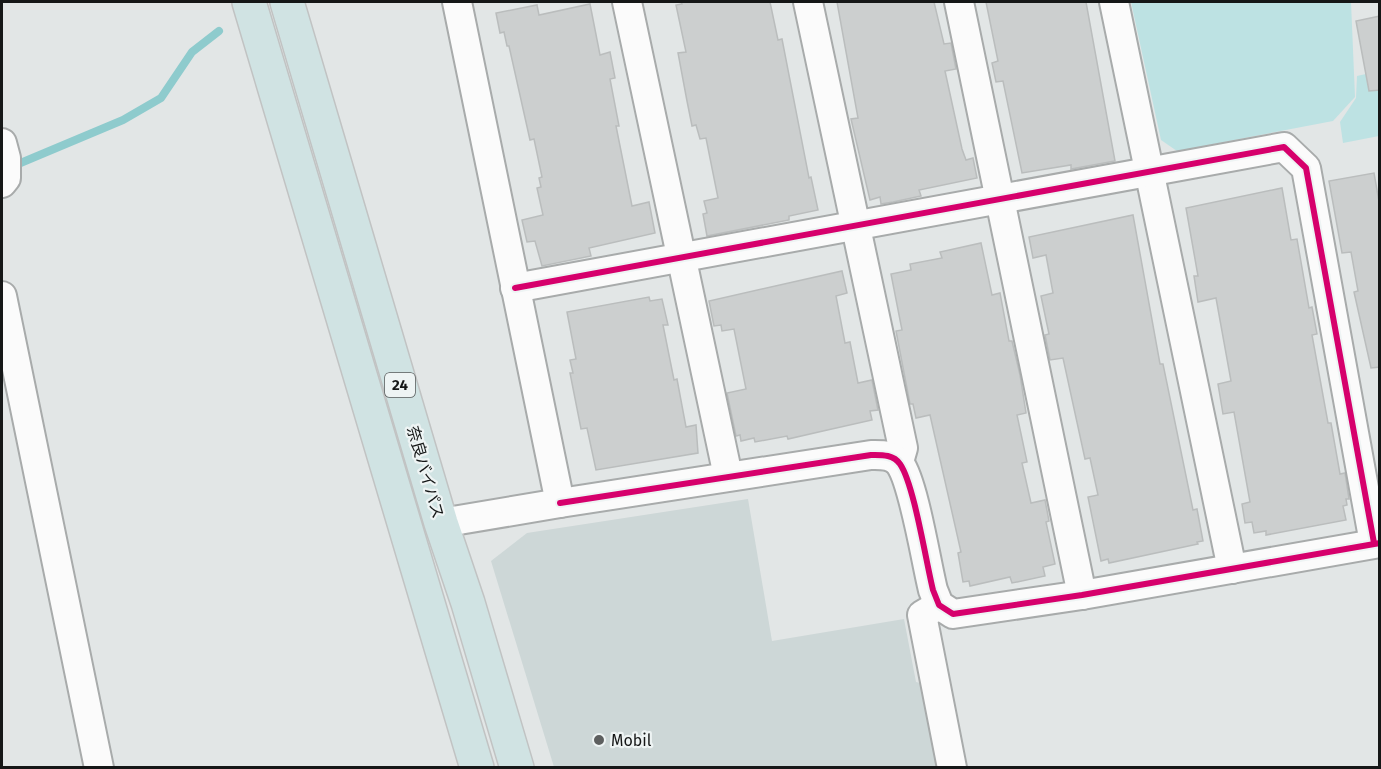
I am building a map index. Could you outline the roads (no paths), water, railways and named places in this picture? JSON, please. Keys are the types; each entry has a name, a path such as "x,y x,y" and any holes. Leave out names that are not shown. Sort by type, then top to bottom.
{"highway":[{"name":"奈良バイパス","path":"249,2 477,768"},
{"name":"奈良バイパス","path":"287,2 441,523 518,768"}],"street":[{"path":"457,2 560,503"},
{"path":"627,2 728,476"},
{"path":"808,2 903,448 899,462"},
{"path":"959,2 1082,595"},
{"path":"1114,2 1232,569"},
{"path":"441,523 728,476 871,455 888,455 899,462 908,481 933,590 939,605 953,614 969,614 1377,543 1306,168 1284,147 1000,197 515,288"},
{"path":"2,296 99,768"},
{"path":"939,605 922,615 952,768"}],"waterway":[{"path":"11,167 123,120 161,98 192,52 219,31"}],"place":[{"name":"Mobil","path":"599,740"}]}
